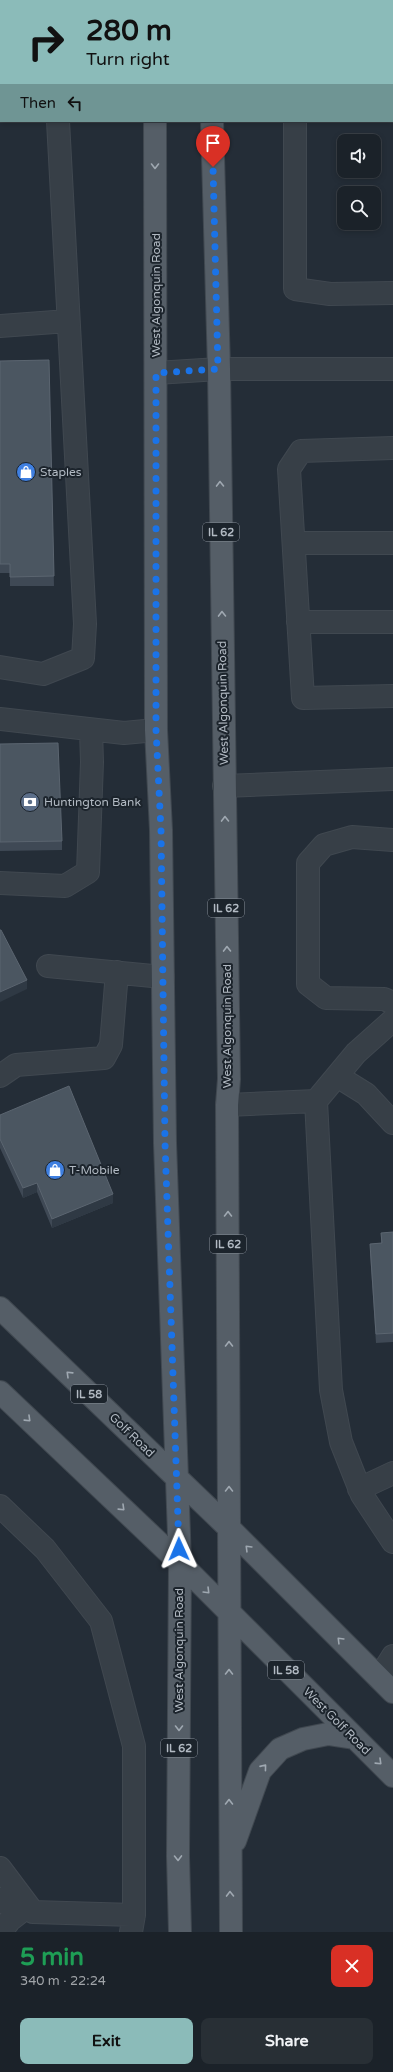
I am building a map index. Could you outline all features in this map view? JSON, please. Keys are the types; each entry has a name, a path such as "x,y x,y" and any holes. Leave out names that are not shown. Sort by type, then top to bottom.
{"main road":[{"name":"West Algonquin Road","path":"155,122 156,730 161,830 165,1143 180,1563 178,1856 180,1932"},
{"name":"West Algonquin Road","path":"212,122 218,369 229,1079 227,1105 231,1932"},
{"name":"Golf Road","path":"0,1308 229,1528"},
{"name":"IL 58","path":"0,1392 180,1563"},
{"name":"IL 58","path":"229,1528 386,1685"},
{"name":"West Golf Road","path":"180,1563 229,1614 393,1776"},
{"path":"230,1855 260,1772 280,1749 303,1738 328,1734 354,1738"}],"lane":[{"path":"0,667 43,674 83,658 84,624 58,122"},
{"path":"295,122 295,290 330,294 393,293"},
{"path":"0,326 68,322"},
{"path":"156,373 218,369 393,369"},
{"path":"393,448 301,451 289,469 303,698 393,696"},
{"path":"294,543 393,543"},
{"path":"298,622 393,622"},
{"path":"0,719 124,733 156,730"},
{"path":"0,883 65,886 88,872 92,762 91,730"},
{"path":"224,786 393,779"},
{"path":"393,840 352,837 324,845 308,863 308,984 326,998 384,999 393,1003"},
{"path":"48,966 163,977"},
{"path":"0,1076 16,1066 104,1058 111,1046 117,972"},
{"path":"393,1020 356,1053 316,1101 331,1390 341,1442 362,1495 393,1542"},
{"path":"337,1076 366,1094 393,1123"},
{"path":"227,1105 316,1101"},
{"path":"360,1489 393,1473"},
{"path":"0,1506 45,1549 101,1622 134,1746 133,1923 33,1912 15,1899 0,1868"},
{"path":"386,1685 393,1656"},
{"path":"1,1932 10,1920 15,1899"}],"building":[{"name":"Staples","path":"49,360 54,576 10,577 10,564 0,564 0,361"},
{"name":"Huntington Bank","path":"58,743 62,841 0,842 0,744"},
{"path":"0,930 27,980 0,992"},
{"name":"T-Mobile","path":"69,1086 113,1194 52,1219 37,1183 23,1188 0,1139 0,1115"},
{"path":"393,1232 393,1333 376,1334 370,1244 382,1243 381,1233"}],"place":[{"name":"Staples","path":"26,472"},
{"name":"Huntington Bank","path":"30,802"},
{"name":"T-Mobile","path":"55,1170"}],"route":[{"path":"179,1549 178,1479 165,1143 161,830 156,730 156,373 218,369 213,167"}]}
